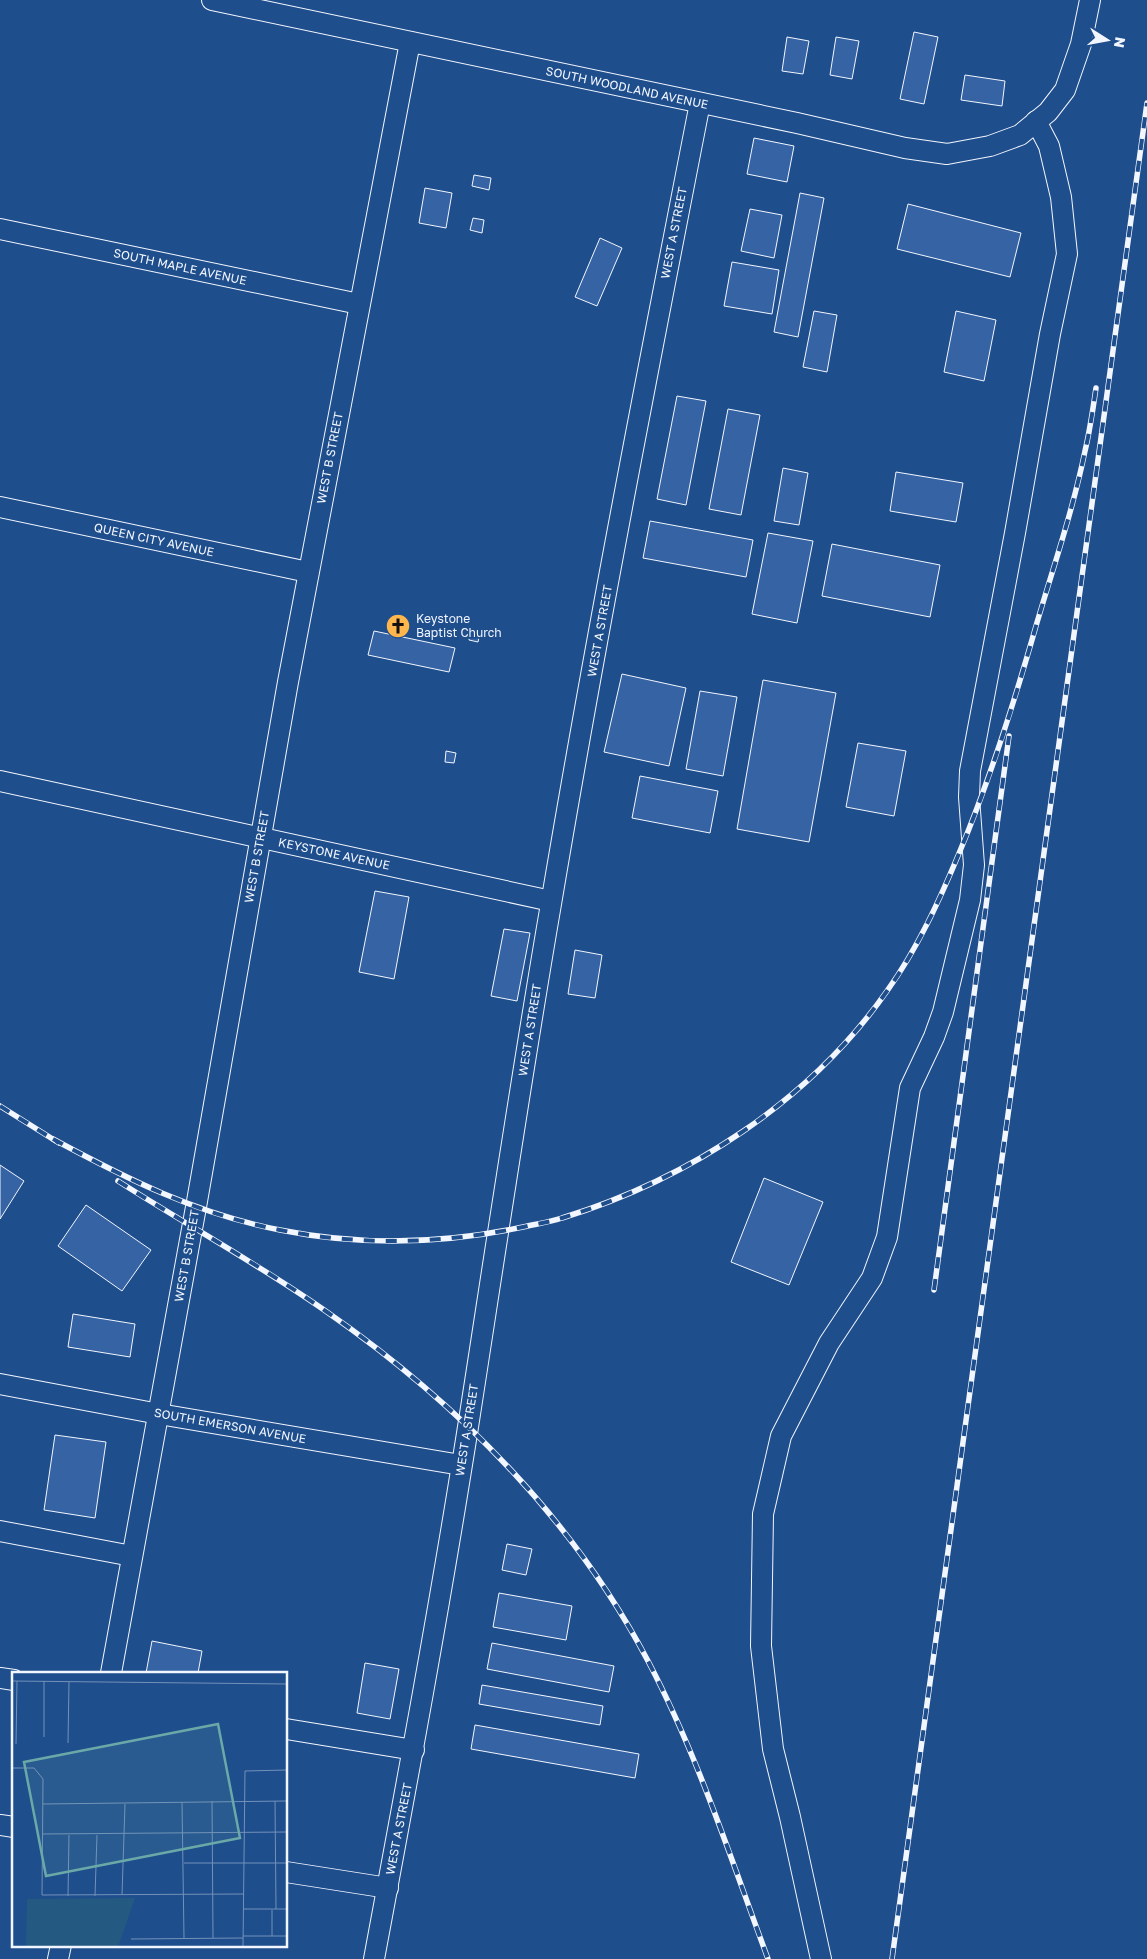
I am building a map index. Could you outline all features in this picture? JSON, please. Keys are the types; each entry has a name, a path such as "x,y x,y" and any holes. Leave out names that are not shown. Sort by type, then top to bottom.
{"street":[{"name":"SOUTH WOODLAND AVENUE","path":"212,0 905,148 947,154 990,146 1020,135 1048,112 1065,90 1080,44 1090,0"},
{"name":"WEST B STREET","path":"111,1672 159,1414 308,572 410,42"},
{"name":"WEST A STREET","path":"374,1959 414,1750 551,901 645,385 700,103"},
{"path":"821,1959 773,1749 760,1646 763,1514 781,1436 829,1343 872,1278 887,1237 910,1088 934,1037 943,1012 970,900 974,866 969,797 970,771 1050,334 1067,254 1061,197 1049,146 1036,121"},
{"name":"SOUTH MAPLE AVENUE","path":"0,229 359,304"},
{"name":"QUEEN CITY AVENUE","path":"0,506 308,572"},
{"name":"KEYSTONE AVENUE","path":"0,781 551,901"},
{"name":"SOUTH EMERSON AVENUE","path":"0,1384 159,1414 461,1465"},
{"path":"0,1531 132,1556"},
{"path":"288,1728 414,1750"},
{"path":"288,1872 388,1888"},
{"path":"58,1959 61,1946"}],"building":[{"path":"914,32 938,37 924,104 900,99"},
{"path":"787,37 809,41 803,74 782,71"},
{"path":"836,37 859,41 852,79 830,75"},
{"path":"965,75 1005,81 1002,106 961,100"},
{"path":"754,138 794,146 787,182 747,174"},
{"path":"474,175 491,178 489,190 472,186"},
{"path":"425,188 452,193 446,228 419,223"},
{"path":"800,193 824,198 798,337 774,332"},
{"path":"908,204 1021,233 1010,277 897,249"},
{"path":"750,209 782,215 774,258 741,251"},
{"path":"473,218 484,220 482,233 470,230"},
{"path":"600,238 622,248 597,306 575,297"},
{"path":"732,262 779,270 772,314 724,306"},
{"path":"814,311 837,315 827,372 803,367"},
{"path":"956,311 996,320 984,381 944,372"},
{"path":"677,396 706,401 686,505 657,499"},
{"path":"728,409 760,415 741,515 709,509"},
{"path":"783,468 808,473 799,525 774,521"},
{"path":"896,472 963,483 956,522 890,511"},
{"path":"650,521 753,540 746,577 643,558"},
{"path":"768,533 813,541 797,623 752,614"},
{"path":"832,544 940,565 930,617 822,596"},
{"path":"374,631 455,648 449,672 368,655"},
{"path":"470,631 480,633 478,642 469,640"},
{"path":"622,674 686,688 669,766 604,752"},
{"path":"763,680 836,693 809,842 737,829"},
{"path":"700,691 737,697 723,776 686,769"},
{"path":"858,743 906,751 894,816 846,807"},
{"path":"446,751 456,753 454,763 445,762"},
{"path":"640,776 718,791 710,833 632,818"},
{"path":"375,891 409,897 394,979 359,972"},
{"path":"504,929 530,933 517,1001 491,996"},
{"path":"575,950 602,955 595,998 568,994"},
{"path":"0,1165 24,1181 0,1219"},
{"path":"764,1178 823,1202 789,1285 731,1262"},
{"path":"86,1205 151,1250 122,1291 58,1246"},
{"path":"73,1314 135,1324 130,1357 68,1347"},
{"path":"55,1435 106,1442 95,1518 44,1510"},
{"path":"507,1544 532,1549 526,1575 502,1570"},
{"path":"499,1593 572,1606 566,1640 493,1627"},
{"path":"152,1641 202,1651 198,1672 146,1672"},
{"path":"492,1643 614,1666 609,1692 487,1669"},
{"path":"365,1663 399,1669 390,1719 357,1713"},
{"path":"482,1685 603,1706 600,1725 479,1704"},
{"path":"475,1725 639,1754 635,1778 471,1749"}],"railway":[{"path":"892,1959 1147,103"},
{"path":"53,1139 163,1194 220,1215 280,1230 310,1235 371,1241 402,1241 432,1240 493,1233 562,1218 609,1202 656,1182 700,1158 743,1131 784,1101 822,1067 856,1031 887,991 909,958 936,905 982,795 1019,683 1075,495 1096,388"},
{"path":"934,1290 1009,736"},
{"path":"0,1106 59,1143"},
{"path":"118,1181 276,1278 375,1347 467,1425 509,1468 548,1513 585,1560 618,1609 666,1697 713,1808 768,1959"}],"place":[{"name":"Keystone Baptist Church","path":"398,626"}]}
